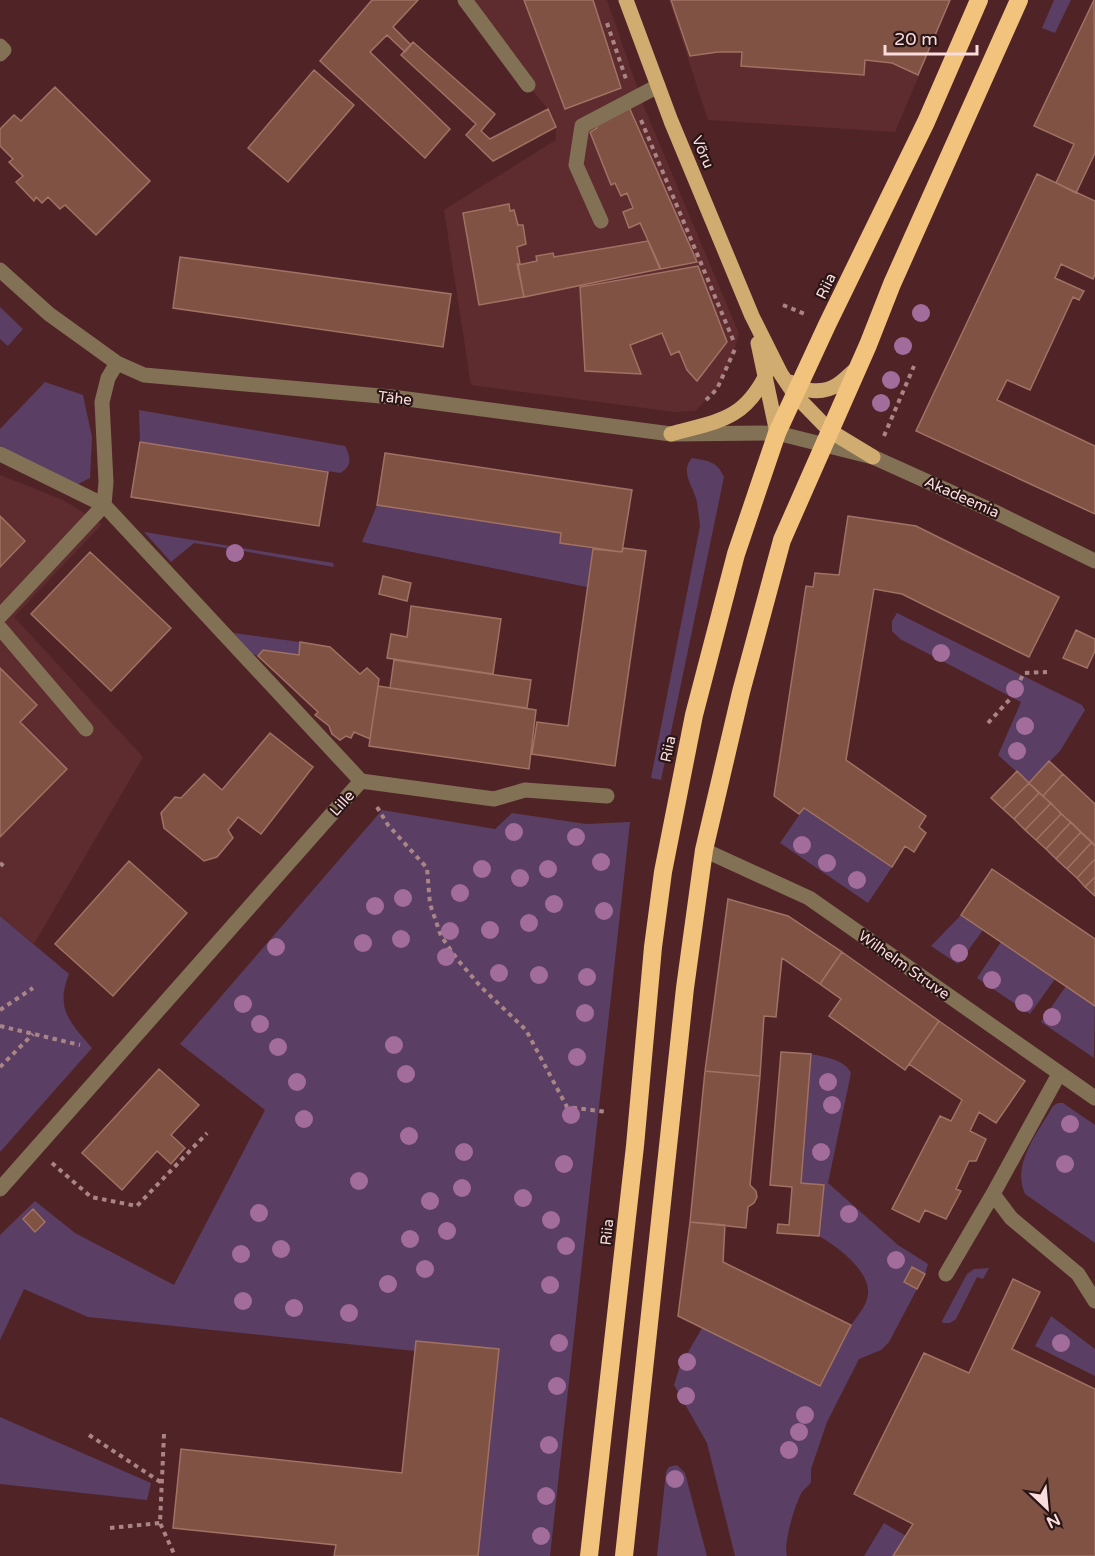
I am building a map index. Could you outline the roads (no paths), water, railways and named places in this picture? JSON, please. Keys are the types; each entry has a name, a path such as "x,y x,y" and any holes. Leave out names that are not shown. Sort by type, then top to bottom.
{"highway":[{"name":"Riia","path":"589,1556 635,1146 653,947 663,872 700,692 736,554 777,433 926,122 979,0"},
{"path":"624,1556 685,988 704,850 741,692 782,540 858,368 892,284 1019,0"}],"main road":[{"name":"Võru","path":"626,0 658,86 752,316 773,375"},
{"path":"773,375 786,393 794,398 836,386 858,368"},
{"path":"773,375 827,438"},
{"path":"773,375 777,433"},
{"path":"671,434 718,421 743,408 773,375"}],"street":[{"path":"465,0 528,85"},
{"path":"0,46 4,50 0,54"},
{"path":"601,221 576,165 582,126 658,86"},
{"name":"Tähe","path":"0,270 42,309 117,363 144,375 392,397 671,434 777,433 827,438"},
{"path":"0,616 104,505 106,482 102,402 108,378 117,363"},
{"name":"Akadeemia","path":"827,438 995,512 1095,561"},
{"path":"0,454 104,505"},
{"name":"Lille","path":"0,1189 361,781 104,505"},
{"path":"0,628 86,729"},
{"path":"361,781 494,799 525,790 607,796"},
{"name":"Wilhelm Struve","path":"704,850 808,898 1095,1098"},
{"path":"946,1274 1059,1074"},
{"path":"993,1194 1011,1218 1078,1274 1095,1301"}]}
